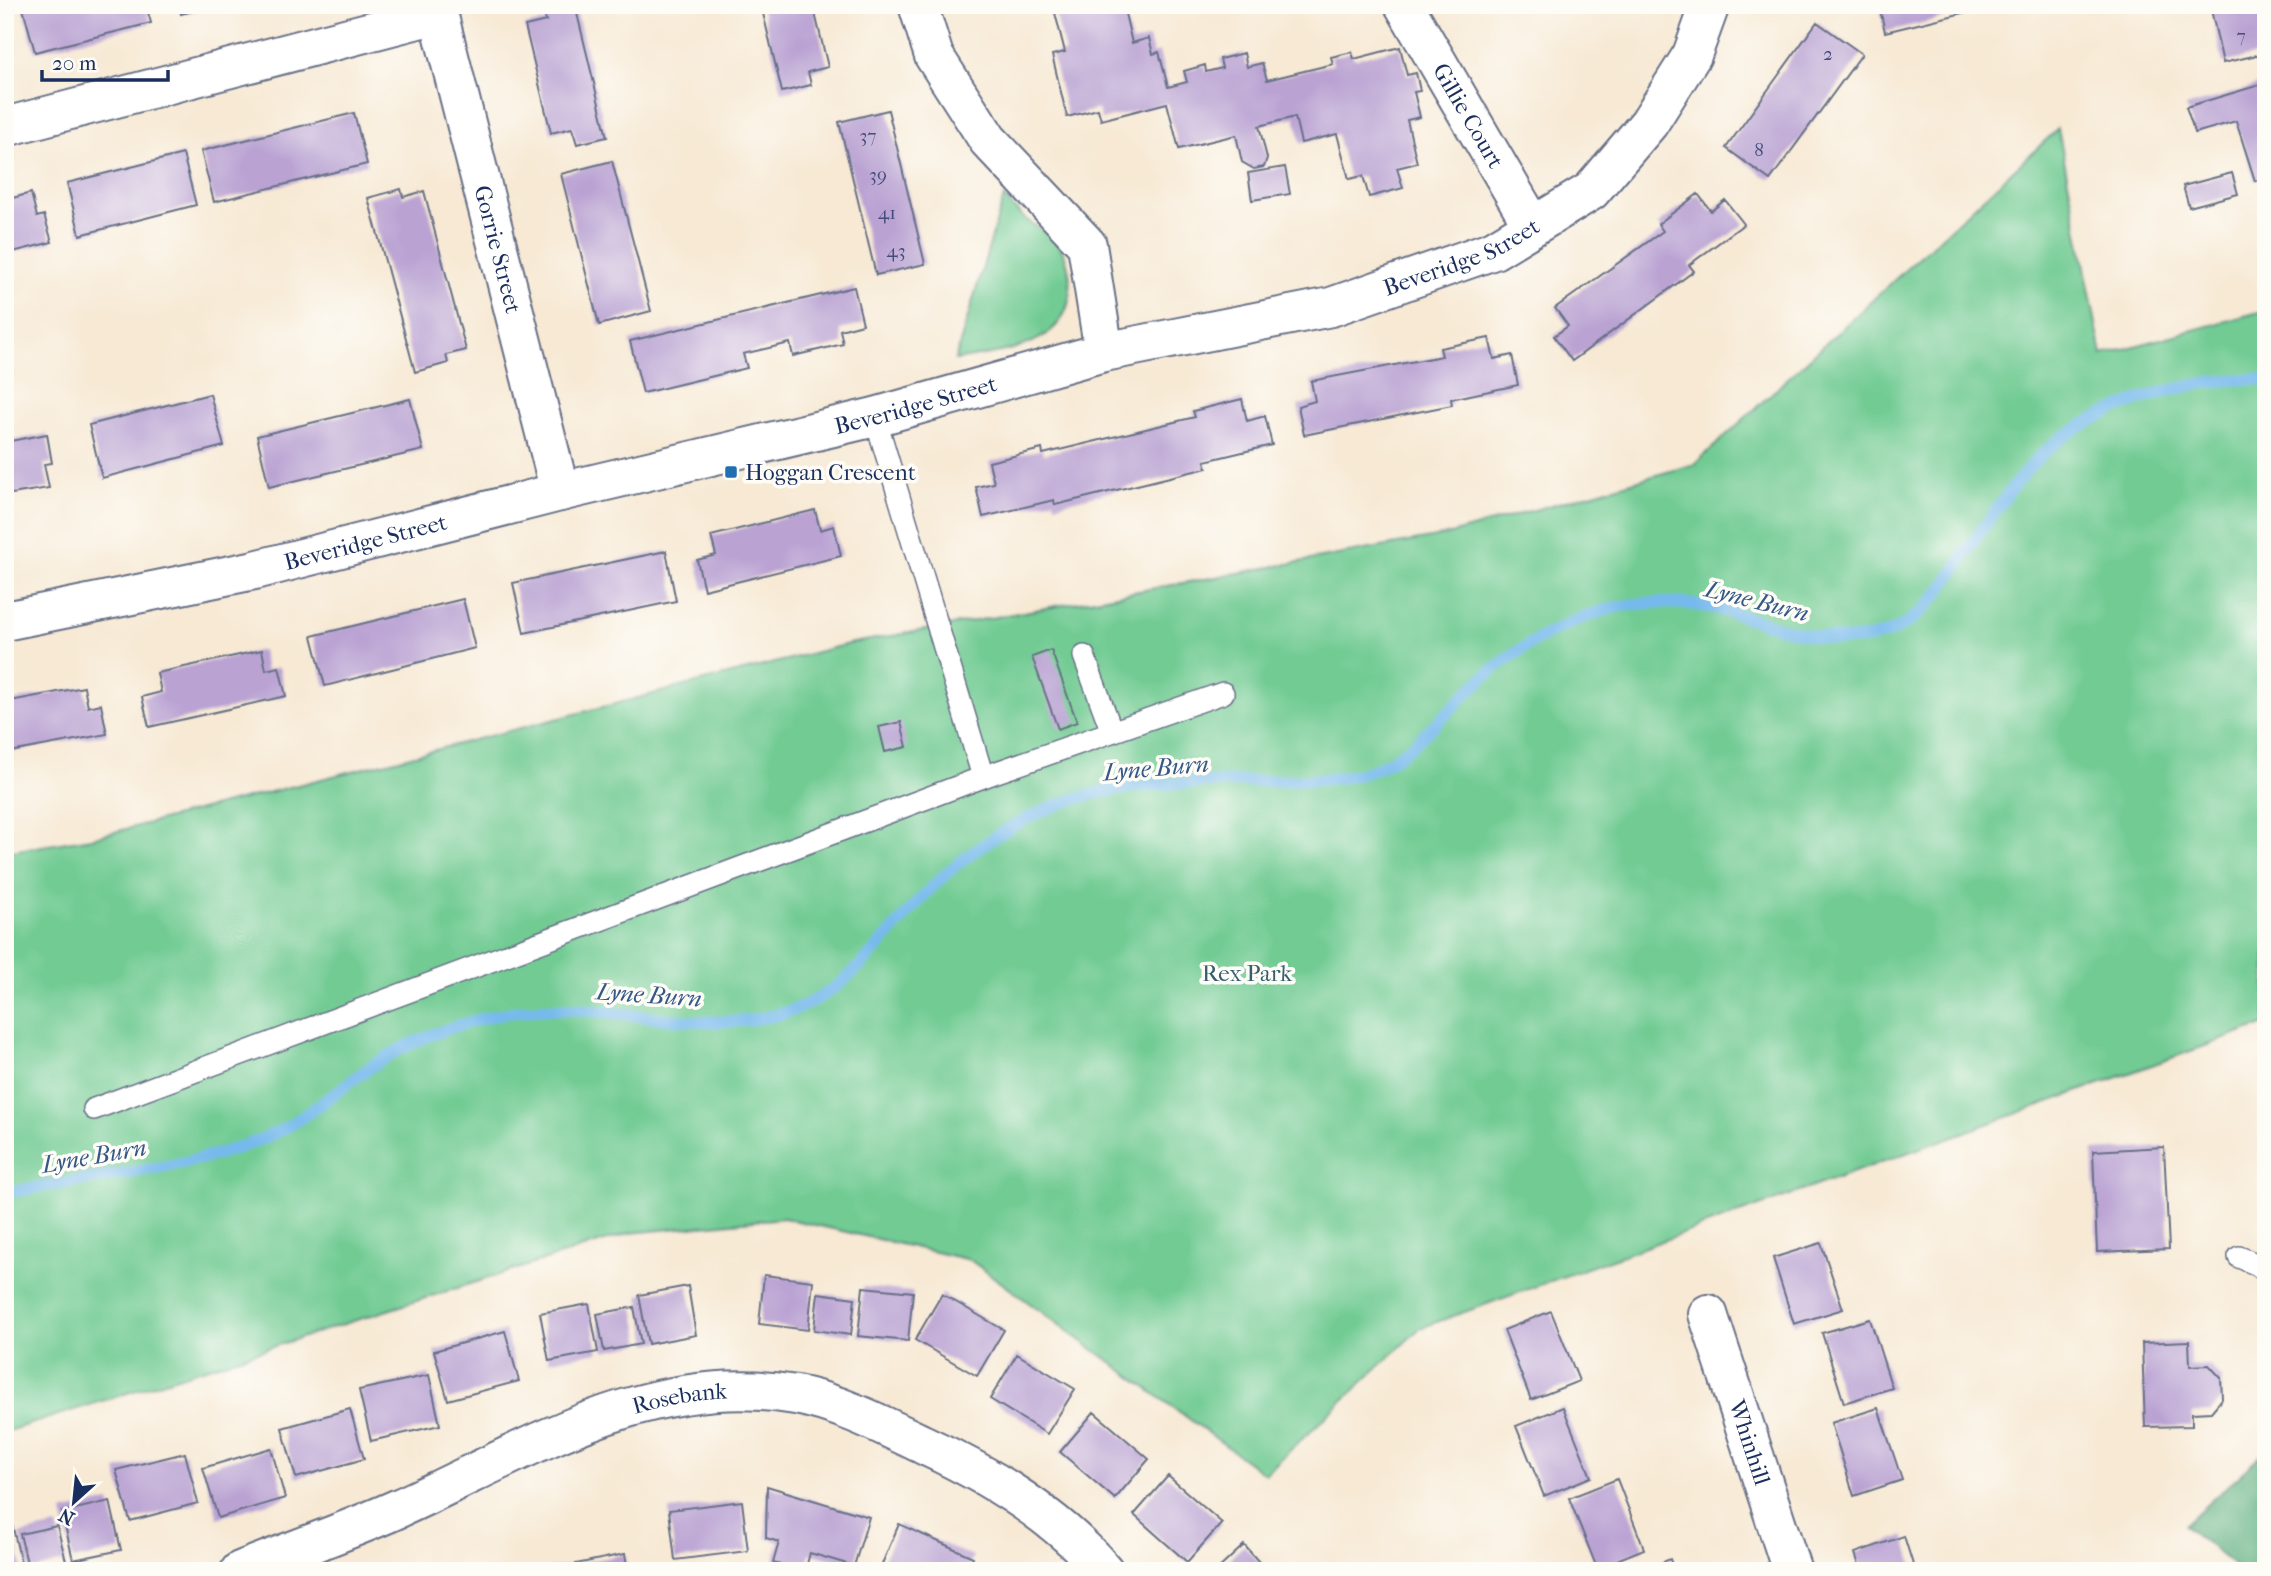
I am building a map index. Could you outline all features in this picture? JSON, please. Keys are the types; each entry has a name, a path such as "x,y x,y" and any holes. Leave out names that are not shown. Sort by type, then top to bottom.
{"street":[{"path":"918,5 934,56 988,140 1087,245 1104,352"},
{"name":"Gillie Court","path":"1404,5 1533,226"},
{"name":"Beveridge Street","path":"5,621 255,570 560,492 875,416 1104,352 1331,307 1494,250 1591,191 1650,123 1692,55 1710,5"},
{"path":"5,127 437,10"},
{"name":"Gorrie Street","path":"437,10 560,492"},
{"name":"Whinhill","path":"1708,1314 1792,1571"},
{"name":"Rosebank","path":"240,1571 396,1509 541,1440 653,1399 728,1390 797,1396 875,1422 979,1470 1084,1547 1104,1571"}],"lane":[{"path":"875,416 983,777"},
{"path":"1084,656 1112,732"},
{"path":"94,1109 983,777 1223,693"},
{"path":"2239,1257 2258,1265 2266,1272"}],"green space":[{"name":"Rex Park","path":"2058,129 2102,355 2266,310 2266,1024 1420,1328 1265,1474 970,1260 784,1218 630,1233 5,1432 5,852 91,838 848,644 1447,535 1695,464"},
{"path":"1004,197 1020,215 1054,239 1061,248 1070,276 1067,308 1058,323 1029,344 955,360"},
{"path":"2266,1451 2266,1571 2241,1571 2184,1525"}],"building":[{"path":"22,5 146,5 151,23 35,52"},
{"path":"179,5 213,5 214,6 181,14"},
{"path":"552,5 575,5 607,137 577,144 572,128 551,133 525,26 546,21 543,8"},
{"path":"761,5 813,5 828,67 808,72 811,85 782,92"},
{"path":"1053,5 1123,5 1132,43 1149,38 1153,54 1159,52 1168,87 1187,82 1184,71 1205,65 1206,72 1222,68 1220,59 1244,53 1247,67 1262,63 1267,80 1333,64 1331,57 1352,52 1354,59 1400,47 1407,75 1416,73 1420,91 1414,92 1420,117 1407,120 1417,163 1397,168 1403,188 1369,197 1363,176 1349,179 1337,134 1301,143 1295,117 1259,126 1267,158 1264,167 1254,169 1242,162 1236,135 1179,149 1167,103 1101,120 1098,109 1067,117 1052,55 1065,52"},
{"path":"1879,5 1992,5 1992,6 1885,32"},
{"path":"2210,5 2266,5 2266,53 2223,63"},
{"path":"1817,22 1862,54 1770,180 1726,148"},
{"path":"2266,83 2266,178 2255,181 2236,121 2195,133 2186,107"},
{"path":"888,110 925,264 876,275 839,122"},
{"path":"354,113 367,164 214,202 201,151"},
{"path":"183,154 196,205 80,235 67,183"},
{"path":"612,161 651,311 599,325 561,174"},
{"path":"1285,167 1290,194 1252,200 1248,173"},
{"path":"2232,173 2238,194 2189,207 2183,186"},
{"path":"401,189 403,197 424,191 466,350 446,355 448,363 415,372 368,198"},
{"path":"31,193 37,217 44,215 52,242 5,254 5,200"},
{"path":"1698,194 1711,211 1725,200 1744,224 1689,265 1694,271 1572,361 1554,336 1568,326 1555,308 1663,231 1658,224"},
{"path":"854,287 863,324 840,330 843,344 793,356 790,343 743,354 747,368 643,393 630,341"},
{"path":"1489,338 1494,359 1512,355 1518,385 1451,399 1452,405 1304,435 1298,406 1315,401 1311,381 1442,356 1440,348"},
{"path":"210,394 224,446 102,478 89,425"},
{"path":"410,399 423,450 269,487 257,436"},
{"path":"1242,399 1247,421 1265,416 1272,445 1205,461 1207,468 1055,505 1054,500 983,517 976,487 994,483 989,462 1042,449 1043,454 1195,417 1193,411"},
{"path":"47,434 52,463 44,464 49,488 5,495 5,442"},
{"path":"815,510 820,530 834,526 841,556 704,590 697,560 716,555 711,536"},
{"path":"666,551 676,601 524,633 513,583"},
{"path":"463,599 475,648 325,686 312,636"},
{"path":"262,650 266,670 279,667 286,696 149,727 142,697 161,692 157,673"},
{"path":"1051,650 1077,722 1058,729 1032,657"},
{"path":"84,687 88,707 101,704 107,734 5,753 5,702"},
{"path":"901,722 907,747 885,752 879,727"},
{"path":"2164,1147 2169,1249 2097,1252 2093,1151"},
{"path":"1821,1243 1843,1309 1794,1324 1773,1258"},
{"path":"764,1275 813,1281 808,1330 759,1324"},
{"path":"688,1286 696,1335 648,1344 639,1295"},
{"path":"863,1287 913,1292 908,1341 858,1336"},
{"path":"818,1293 855,1298 851,1335 814,1330"},
{"path":"942,1294 1004,1330 977,1376 915,1340"},
{"path":"589,1304 598,1352 549,1361 540,1313"},
{"path":"634,1307 641,1344 604,1351 597,1314"},
{"path":"1551,1311 1579,1381 1531,1400 1504,1330"},
{"path":"1870,1319 1892,1388 1844,1403 1822,1333"},
{"path":"505,1331 519,1381 448,1400 434,1351"},
{"path":"2189,1341 2190,1366 2209,1365 2221,1378 2222,1399 2211,1412 2192,1413 2192,1426 2145,1427 2142,1343"},
{"path":"1017,1354 1075,1389 1047,1434 990,1399"},
{"path":"429,1375 440,1425 371,1441 359,1390"},
{"path":"1563,1407 1591,1477 1544,1496 1516,1426"},
{"path":"1878,1408 1902,1480 1854,1496 1831,1423"},
{"path":"350,1409 364,1459 296,1478 282,1428"},
{"path":"1094,1412 1149,1459 1115,1499 1060,1452"},
{"path":"271,1448 285,1498 218,1518 203,1468"},
{"path":"185,1453 198,1503 130,1521 116,1470"},
{"path":"1168,1476 1222,1523 1187,1562 1134,1515"},
{"path":"1617,1479 1644,1549 1597,1568 1569,1498"},
{"path":"767,1486 869,1517 854,1566 810,1553 805,1571 773,1563 779,1542 766,1538"},
{"path":"110,1501 121,1550 73,1560 62,1512"},
{"path":"742,1501 748,1551 675,1560 669,1510"},
{"path":"12,1524 23,1571 5,1571 5,1525"},
{"path":"899,1524 973,1557 967,1571 879,1571"},
{"path":"57,1526 66,1561 29,1571 20,1534"},
{"path":"1904,1536 1915,1571 1861,1571 1855,1553"},
{"path":"1244,1545 1267,1571 1216,1571"},
{"path":"625,1554 628,1571 578,1571 576,1564"},
{"path":"1670,1559 1674,1571 1641,1571"},
{"path":"570,1565 571,1571 547,1571 547,1569"}],"waterway":[{"name":"Lyne Burn","path":"5,1193 173,1165 238,1148 295,1122 372,1066 403,1048 451,1028 502,1014 538,1009 575,1010 721,1022 757,1019 793,1010 815,1000 853,972 935,884 961,861 1005,831 1037,814 1078,798 1131,787 1317,780 1367,772 1402,753 1480,681 1518,651 1569,623 1610,608 1659,603 1691,605 1722,610 1830,639 1874,637 1895,630 1909,622 1932,601 2031,465 2071,432 2115,409 2166,392 2217,381 2266,380"}],"place":[{"name":"Hoggan Crescent","path":"731,472"}]}
